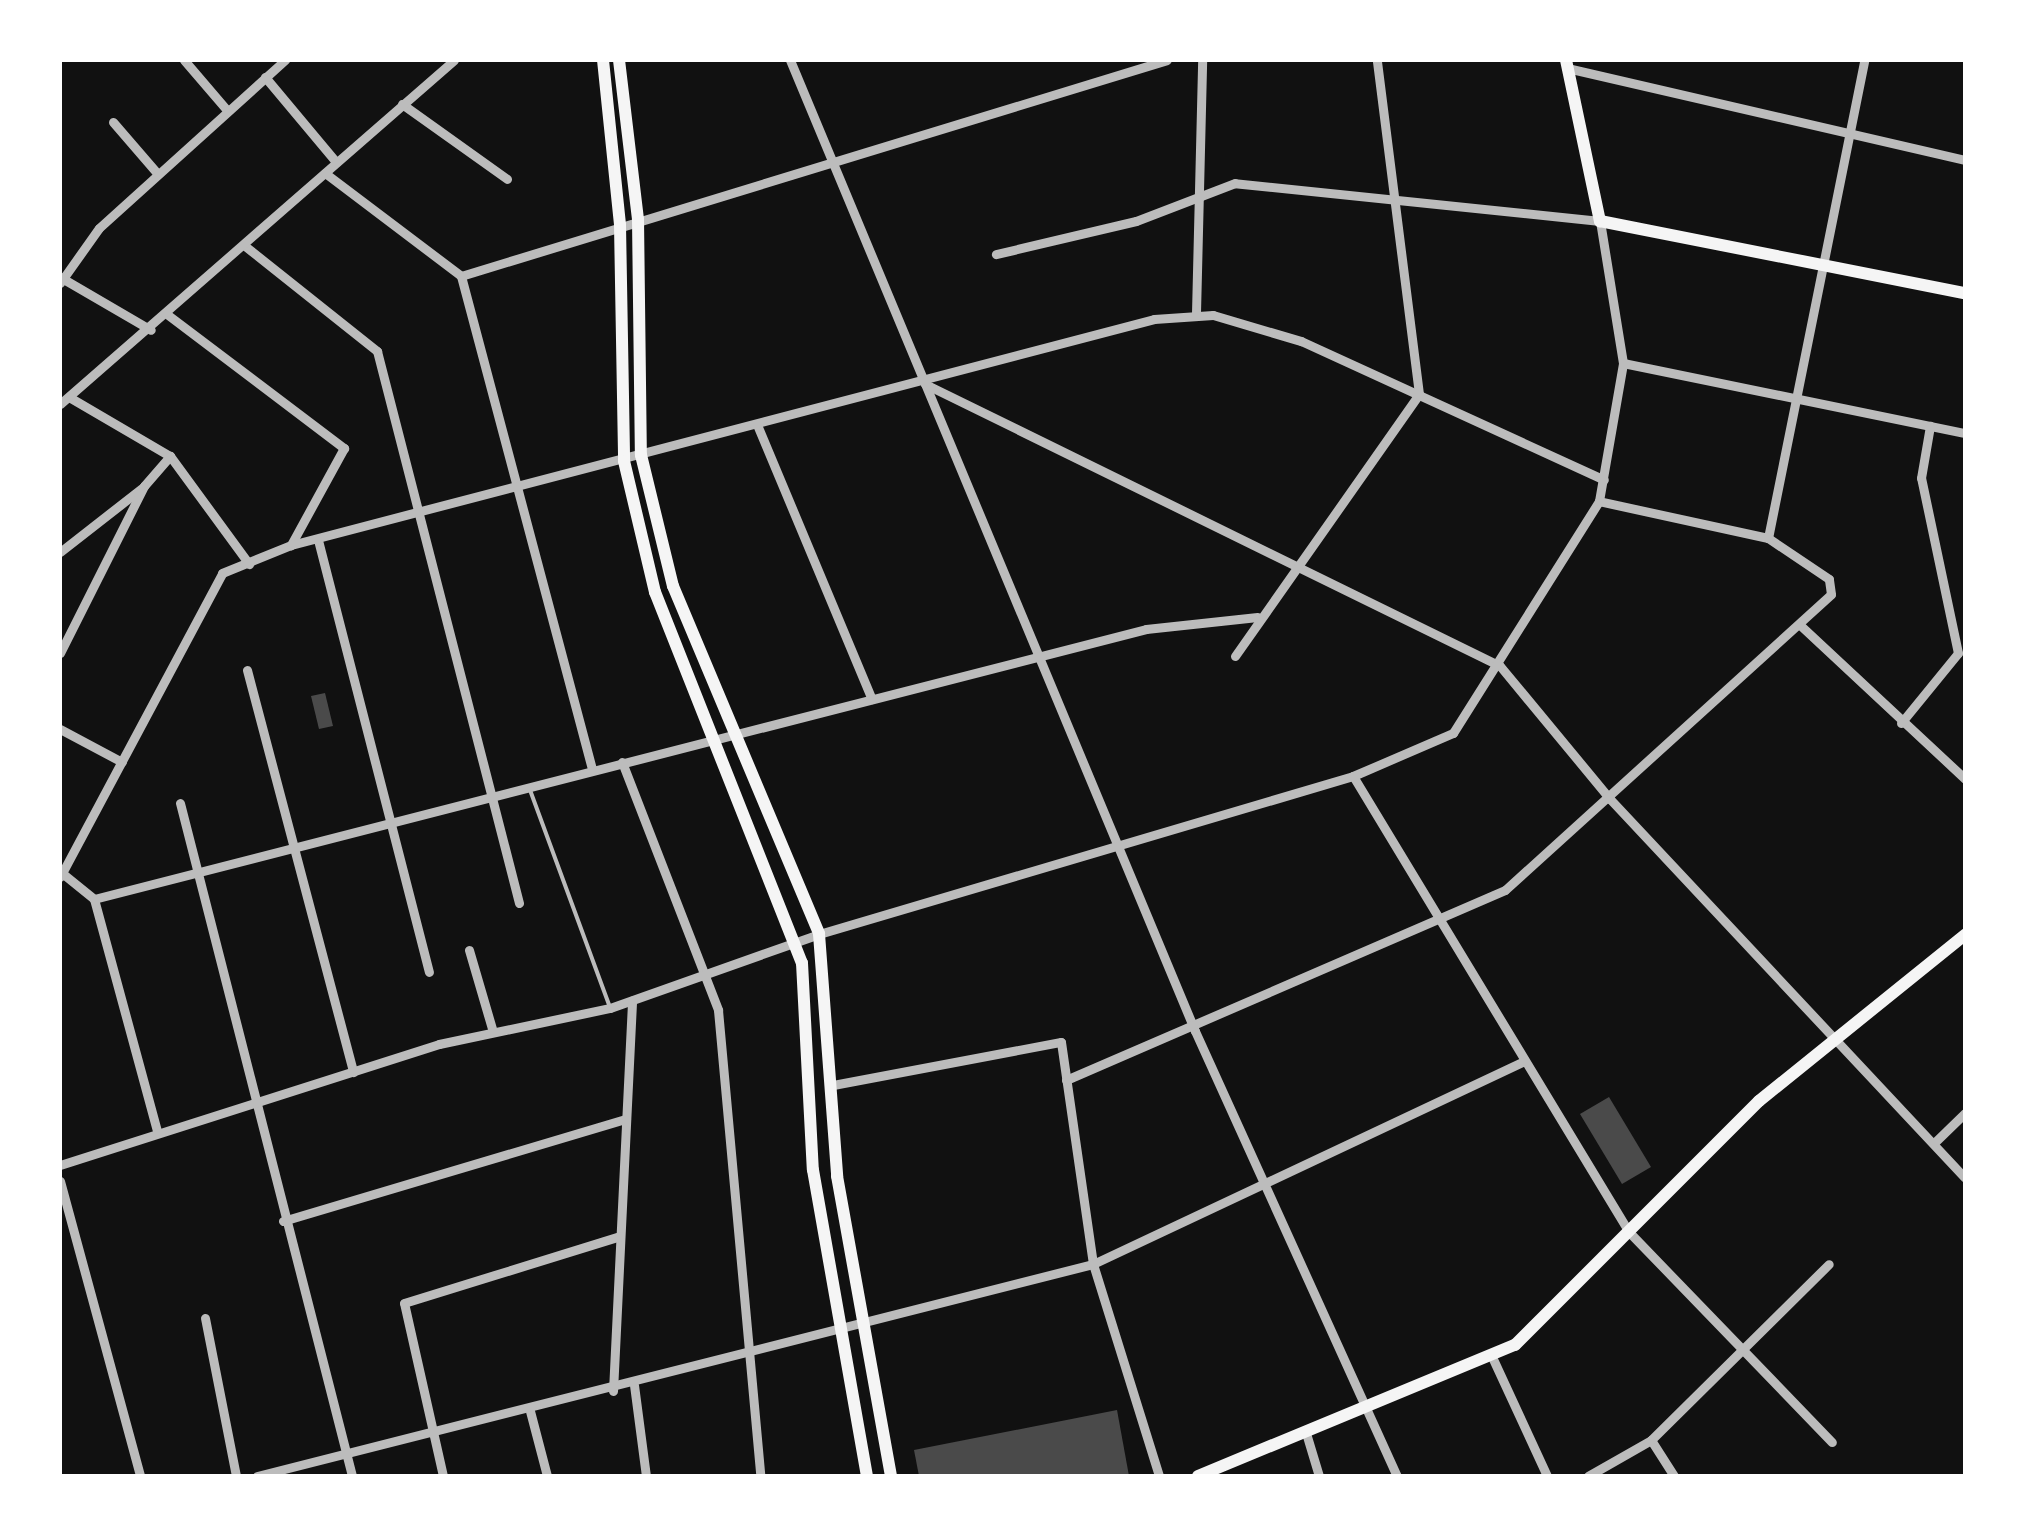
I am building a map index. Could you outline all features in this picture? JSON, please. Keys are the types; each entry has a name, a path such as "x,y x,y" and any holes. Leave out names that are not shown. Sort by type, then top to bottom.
{"main road":[{"path":"602,60 620,224 624,461 655,592 796,943 813,1170 838,1332 867,1476"},
{"path":"619,60 638,219 641,455 673,586 738,732 820,934 837,1176 892,1476"},
{"path":"1566,64 1600,220 1965,292"},
{"path":"1198,1476 1493,1359 1838,1035 1965,935"}],"street":[{"path":"184,60 226,109"},
{"path":"150,330 61,280 157,173 285,60"},
{"path":"248,564 170,456 64,401 168,315 454,60"},
{"path":"790,60 1195,1031 1397,1476"},
{"path":"461,276 620,224 835,163 1167,60"},
{"path":"1196,313 1202,195 1202,60"},
{"path":"1235,656 1257,617 1418,394 1402,206 1377,60"},
{"path":"1768,538 1864,60"},
{"path":"1566,64 1850,129 1965,160"},
{"path":"265,77 336,162"},
{"path":"402,104 507,179"},
{"path":"113,122 157,173"},
{"path":"325,173 461,276 592,770"},
{"path":"60,1165 157,1131 492,1032 610,1008 820,934 1353,776 1453,733 1500,666 1599,500 1623,363 1600,220 1402,206 1252,184 996,254"},
{"path":"245,246 377,351 519,903"},
{"path":"157,1131 94,898 61,875 222,573 292,545 521,491 641,455 1196,313 1301,341 1604,480"},
{"path":"168,315 344,448 292,545"},
{"path":"1623,363 1965,433"},
{"path":"925,384 1500,666 1610,798 1838,1035 1965,1178"},
{"path":"1901,722 1958,653 1922,478 1930,426"},
{"path":"758,427 872,699"},
{"path":"60,552 144,486 170,456"},
{"path":"60,654 144,486"},
{"path":"1066,1080 1195,1031 1437,924 1532,870 1800,625 1833,586 1768,538 1599,500"},
{"path":"318,540 429,972"},
{"path":"94,898 193,876 712,738 1188,620 1257,617"},
{"path":"1800,625 1965,779"},
{"path":"247,670 353,1072"},
{"path":"60,728 122,762"},
{"path":"622,762 708,973 760,1476"},
{"path":"1353,776 1437,924 1629,1232 1832,1442"},
{"path":"180,803 193,876 352,1476"},
{"path":"469,950 492,1032"},
{"path":"613,1391 632,1000"},
{"path":"833,1085 1061,1042 1093,1264 1159,1476"},
{"path":"257,1476 634,1386 1093,1264 1268,1188 1522,1062"},
{"path":"1934,1143 1965,1113"},
{"path":"283,1221 626,1119"},
{"path":"60,1180 140,1476"},
{"path":"443,1476 404,1303 620,1236"},
{"path":"1588,1476 1651,1440 1829,1264"},
{"path":"205,1318 236,1476"},
{"path":"1493,1359 1547,1476"},
{"path":"634,1386 646,1476"},
{"path":"530,1411 547,1476"},
{"path":"1306,1433 1319,1476"},
{"path":"1651,1440 1674,1476"}],"lane":[{"path":"529,786 610,1008"}],"building":[{"path":"325,693 333,726 319,729 311,696"},
{"path":"1609,1097 1651,1167 1622,1184 1580,1114"},
{"path":"1117,1410 1129,1476 919,1476 914,1450"}]}
